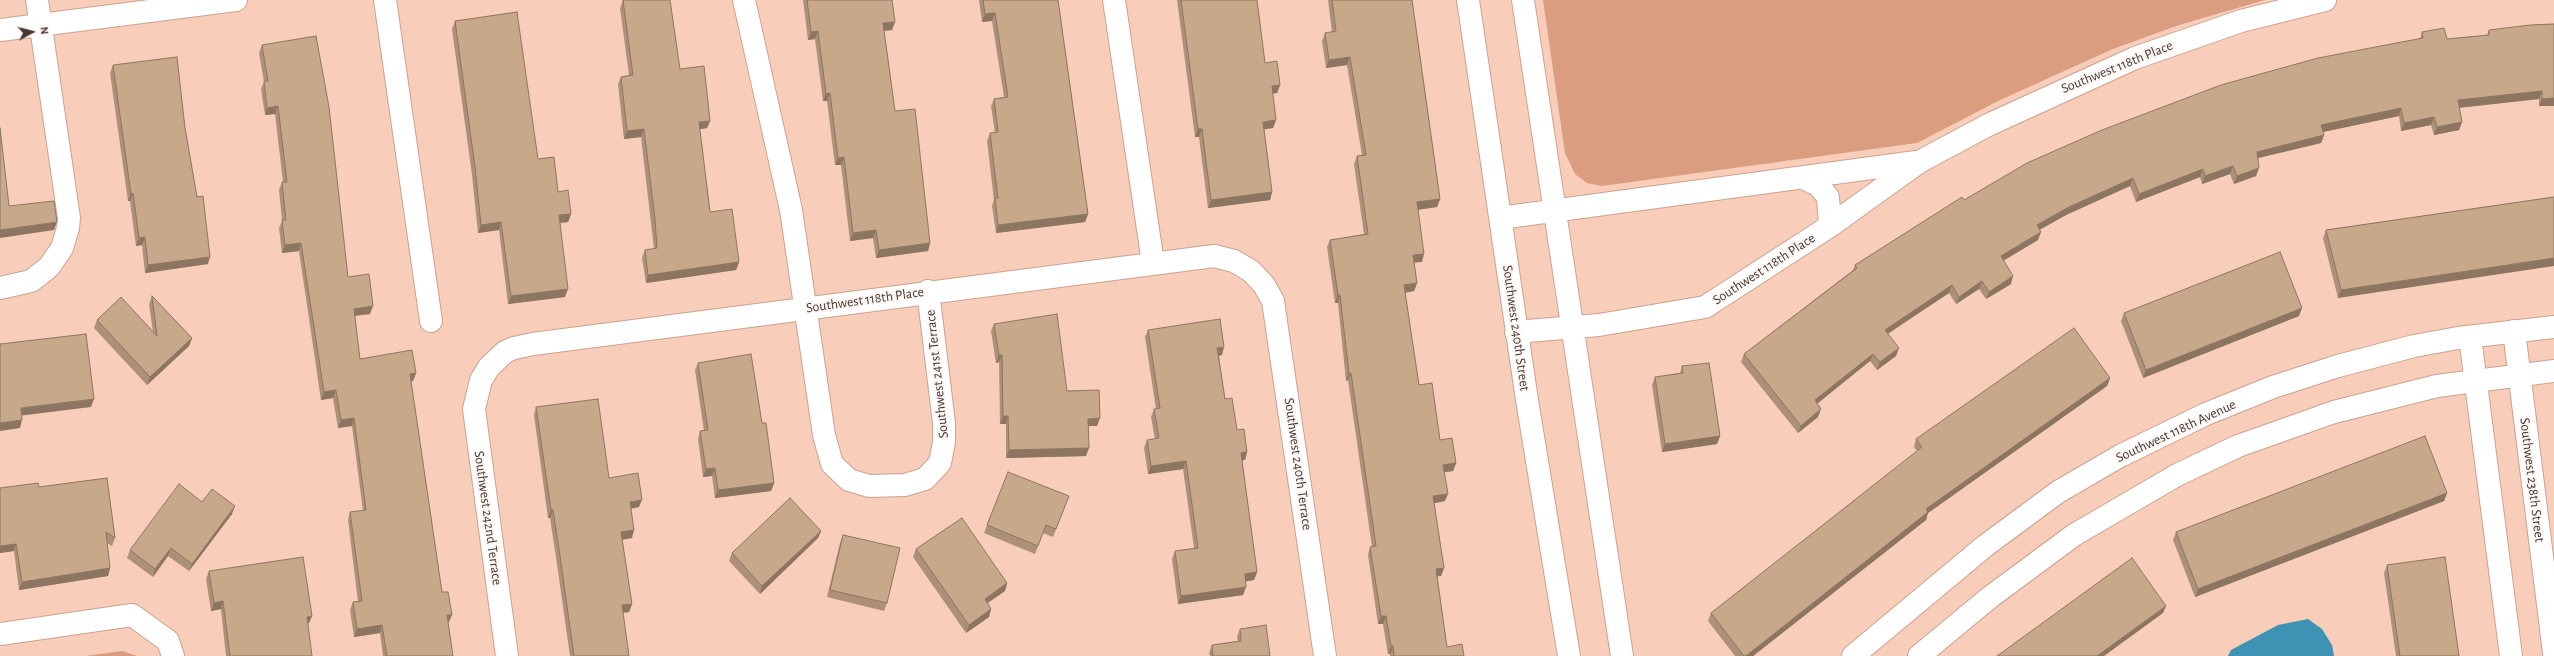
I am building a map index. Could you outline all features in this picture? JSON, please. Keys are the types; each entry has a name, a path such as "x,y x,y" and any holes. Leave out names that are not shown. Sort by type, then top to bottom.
{"street":[{"path":"0,288 31,281 49,267 62,248 68,228 69,218 38,0"},
{"path":"0,30 236,0"},
{"path":"385,0 431,321"},
{"name":"Southwest 241st Terrace","path":"744,0 782,166 824,435 832,464 849,480 859,484 880,487 905,485 925,479 932,474 940,463 944,449 944,423 928,291"},
{"path":"1114,0 1153,263"},
{"name":"Southwest 240th Street","path":"1468,0 1516,332 1569,656"},
{"path":"1523,0 1622,656"},
{"name":"Southwest 118th Place","path":"1516,332 1572,327 1705,307 1830,226 1919,162 2045,98 2135,58 2241,21 2324,0"},
{"name":"Southwest 118th Place","path":"1500,218 1919,162"},
{"path":"1803,178 1818,185 1828,197 1830,226"},
{"name":"Southwest 118th Place","path":"481,380 498,358 514,348 524,345 928,291 1207,256 1223,257 1242,265 1258,277"},
{"name":"Southwest 240th Terrace","path":"1258,277 1273,301 1278,323 1325,656"},
{"name":"Southwest 118th Avenue","path":"1854,656 1985,546 2058,492 2120,456 2206,414 2273,387 2338,366 2414,346 2514,331 2554,327"},
{"name":"Southwest 238th Street","path":"2514,331 2554,653"},
{"path":"2470,337 2511,656"},
{"path":"1919,656 1989,598 2074,535 2177,475 2238,446 2334,412 2437,386 2475,379 2554,371"},
{"name":"Southwest 242nd Terrace","path":"481,380 474,402 476,434 507,656"},
{"path":"0,634 128,615 152,629 170,644 173,656"}],"shaded area":[{"path":"1543,0 2265,0 2179,25 2113,49 2000,100 1917,143 1602,186 1587,183 1575,174 1565,153"},
{"path":"122,651 137,656 86,656 107,653"}],"water":[{"path":"2308,619 2322,629 2332,645 2334,656 2228,656 2231,650 2278,625"}],"building":[{"path":"623,0 670,0 680,69 704,66 710,121 699,122 710,212 732,209 739,262 648,275 645,250 657,248 655,219 644,129 627,131 621,77 633,75"},
{"path":"807,0 892,0 895,22 883,23 895,111 915,109 930,243 879,250 876,230 853,233 844,157 838,158 830,93 826,94 818,31 811,32"},
{"path":"983,0 1058,0 1088,214 998,225 995,198 998,198 990,133 998,132 994,99 1008,97 995,13 985,14"},
{"path":"1181,0 1257,0 1265,63 1277,61 1280,85 1272,86 1276,120 1263,122 1272,192 1211,200 1202,129 1198,129"},
{"path":"1332,0 1412,0 1440,199 1417,202 1424,254 1413,255 1417,283 1404,285 1419,385 1432,383 1440,440 1452,438 1456,463 1443,465 1448,494 1433,496 1444,568 1436,569 1447,647 1462,644 1464,656 1394,656 1386,616 1381,616 1370,547 1376,546 1351,373 1349,373 1340,295 1338,295 1330,240 1368,234 1357,156 1366,155 1350,57 1329,60 1325,33 1336,31"},
{"path":"517,12 538,159 554,157 558,192 568,190 571,214 559,215 568,289 511,296 501,222 481,225 475,167 455,21"},
{"path":"2554,24 2554,98 2542,99 2542,91 2458,100 2462,122 2437,127 2434,117 2404,123 2401,108 2321,125 2324,135 2257,152 2259,168 2237,176 2233,166 2205,176 2203,169 2139,194 2133,178 2069,207 2037,225 2041,232 2001,256 2013,276 1989,292 1982,281 1959,297 1952,285 1885,330 1899,348 1880,362 1873,354 1815,400 1821,409 1801,426 1744,354 1857,268 1855,265 1962,197 1964,200 2027,163 2102,130 2221,85 2318,58 2423,38 2422,32 2444,28 2447,39 2489,35 2489,30 2530,25"},
{"path":"316,36 329,107 348,277 369,274 373,306 354,309 360,359 412,350 416,373 410,374 442,592 448,592 452,615 447,615 453,656 387,656 382,625 357,629 353,602 362,601 350,512 366,510 354,418 341,420 336,390 324,392 301,243 285,245 282,220 286,220 282,182 287,182 278,106 267,108 264,81 268,81 262,45"},
{"path":"177,57 185,128 197,197 203,196 210,257 148,265 145,237 139,238 133,193 131,194 113,65"},
{"path":"0,128 9,206 54,201 57,222 0,230"},
{"path":"2554,197 2554,258 2341,290 2326,230"},
{"path":"2280,252 2302,308 2146,370 2124,313"},
{"path":"152,296 192,338 150,377 97,320 121,297 157,336"},
{"path":"1057,314 1067,391 1099,390 1100,418 1088,419 1089,448 1009,450 1008,416 1003,416 1002,355 999,355 994,324"},
{"path":"1220,319 1224,347 1217,348 1225,399 1232,398 1237,430 1244,429 1247,452 1241,453 1257,572 1245,574 1246,587 1181,596 1175,551 1198,548 1186,461 1151,466 1147,440 1159,438 1154,409 1160,408 1148,330"},
{"path":"2074,328 2110,378 1926,509 1928,512 1746,656 1744,656 1711,613 1922,447 1916,439"},
{"path":"86,334 94,399 21,408 22,420 0,423 0,344"},
{"path":"751,354 762,423 766,423 774,483 718,490 715,468 706,469 700,431 708,430 698,363"},
{"path":"1709,363 1720,436 1665,444 1655,377 1683,373 1682,366"},
{"path":"598,399 609,478 638,473 642,500 630,502 634,530 621,532 632,604 622,605 629,656 574,656 553,510 551,510 536,407"},
{"path":"2425,436 2447,493 2198,589 2176,532"},
{"path":"1008,472 1069,496 1056,529 1046,525 1038,546 987,525"},
{"path":"107,478 115,538 106,532 110,568 22,582 16,544 0,546 0,488 38,483 39,487"},
{"path":"179,484 202,502 212,489 235,506 192,564 171,548 155,569 130,550"},
{"path":"790,498 821,531 762,586 732,553"},
{"path":"962,518 1007,583 985,599 991,609 969,625 916,549"},
{"path":"843,535 900,548 887,603 830,590"},
{"path":"303,557 312,616 307,617 312,656 230,656 223,601 214,603 209,571"},
{"path":"2445,557 2459,656 2400,656 2387,565"},
{"path":"2132,558 2166,606 2097,656 1997,656"},
{"path":"1266,625 1270,656 1213,656 1212,645 1241,641 1240,629"}]}
